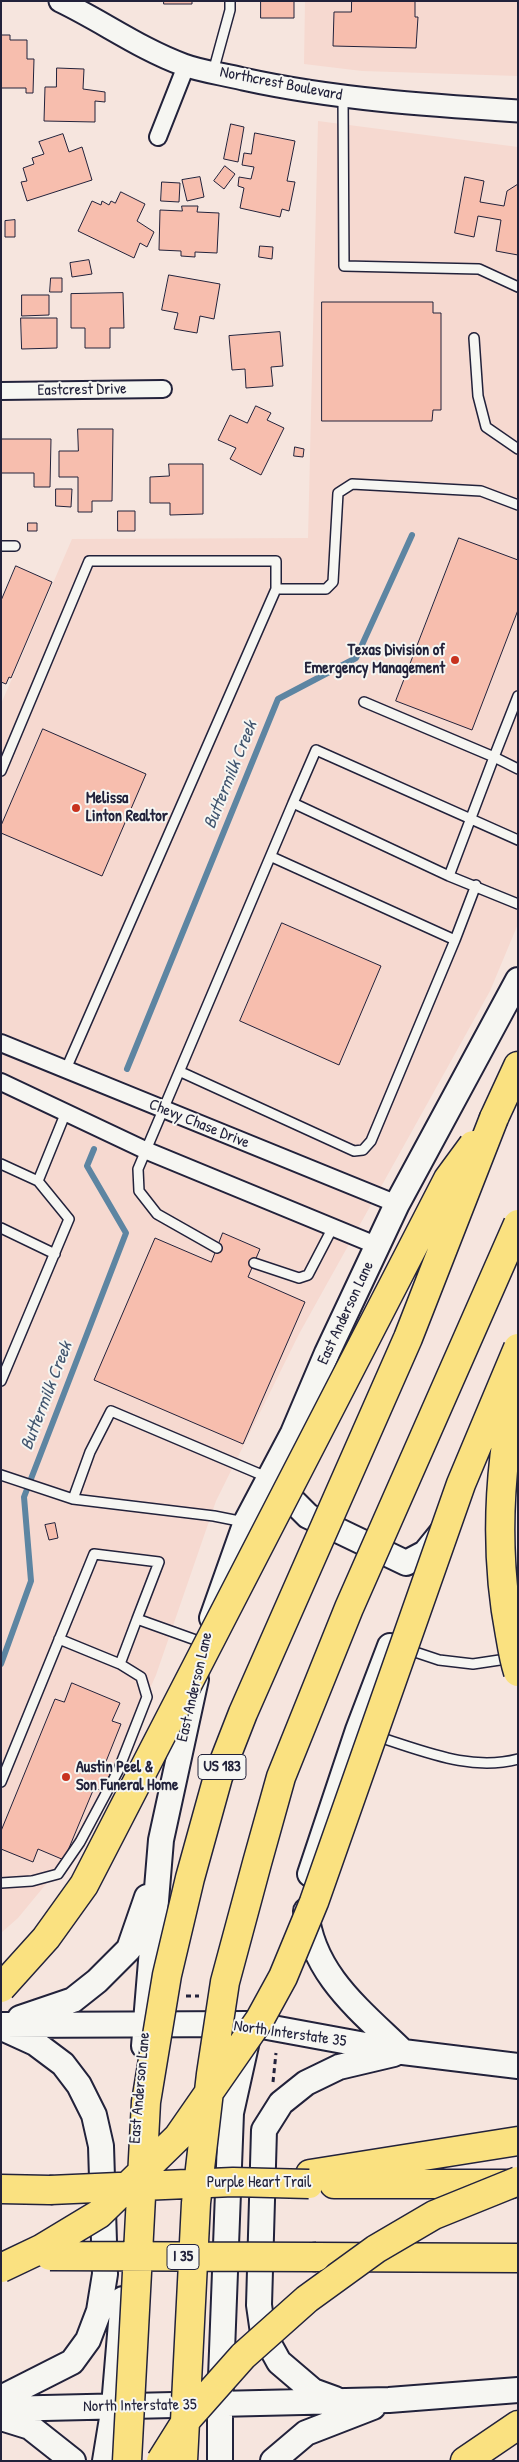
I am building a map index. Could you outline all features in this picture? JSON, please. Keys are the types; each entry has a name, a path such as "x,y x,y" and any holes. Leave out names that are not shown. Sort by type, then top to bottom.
{"highway":[{"name":"US 183","path":"127,2461 146,2102 167,1975 190,1878 218,1777 243,1713 408,1338 494,1118 518,1066"},
{"path":"1,1988 46,1938 84,1885 448,1180 494,1118"},
{"path":"183,2461 196,2203 210,2083 225,1982 254,1873 281,1777 349,1608 518,1224"},
{"path":"1,2268 41,2249 99,2214 178,2138 269,2002 283,1977 314,1902 461,1484 518,1348"},
{"path":"518,1378 510,1415 500,1509 503,1596 518,1672"},
{"path":"309,2179 518,2142"},
{"name":"Purple Heart Trail","path":"1,2189 50,2190 309,2179 518,2183"},
{"path":"161,2461 188,2418 243,2356 307,2299 376,2249 434,2215 518,2183"},
{"name":"I 35","path":"1,2257 518,2258"},
{"path":"465,2461 518,2425"}],"main road":[{"name":"East Anderson Lane","path":"105,2461 114,2406 161,1840 204,1643 246,1522 293,1433 327,1353 397,1204 518,980"},
{"path":"220,2461 220,2404 231,2113 250,2024 304,1891 358,1730 412,1590 452,1520 480,1454 518,1393"},
{"path":"293,1433 286,1474 291,1500 308,1516 406,1562 425,1553 452,1520"},
{"path":"1,2025 73,2000 97,1981 130,1949 145,1906 161,1840"},
{"path":"304,1891 307,1925 313,1945 327,1974 403,2052"},
{"name":"North Interstate 35","path":"1,2025 250,2024 403,2052 518,2066"},
{"path":"1,2025 35,2043 63,2064 79,2086 94,2115 101,2146 105,2274 99,2311 88,2340 72,2362 1,2398"},
{"path":"342,2402 313,2391 279,2362 263,2333 259,2305 264,2130 281,2103 306,2083 339,2067 403,2052"},
{"name":"North Interstate 35","path":"1,2409 342,2402 518,2390"},
{"path":"273,2461 306,2433 389,2400"},
{"path":"1,2418 30,2427 73,2461"}],"street":[{"name":"Northcrest Boulevard","path":"60,1 139,44 186,66 272,85 343,96 422,105 518,111"},
{"path":"158,137 186,66"},
{"name":"Eastcrest Drive","path":"1,391 163,389"},
{"name":"Chevy Chase Drive","path":"1,1044 397,1204"},
{"path":"1,1082 146,1150 378,1246"}],"lane":[{"path":"213,72 230,10 230,1"},
{"path":"343,96 344,266 479,269 518,287"},
{"path":"474,338 478,396 486,427 518,449"},
{"path":"276,589 326,588 334,582 338,493 352,484 480,491 518,505"},
{"path":"1,546 15,546"},
{"path":"1,771 89,562 276,561 276,589 66,1069"},
{"path":"449,876 518,696"},
{"path":"364,702 518,769"},
{"path":"217,1248 157,1214 140,1191 138,1169 165,1110 316,750 518,840"},
{"path":"293,803 449,876 476,885 518,904"},
{"path":"272,857 455,940"},
{"path":"181,1072 354,1151 363,1150 371,1141 476,885"},
{"path":"38,1181 66,1112"},
{"path":"1,1164 38,1181 70,1220 1,1381"},
{"path":"254,1263 299,1278 308,1275 332,1227"},
{"path":"1,1228 55,1254"},
{"path":"73,1499 90,1452 111,1411 269,1478"},
{"path":"5,1476 73,1499 214,1516 246,1522"},
{"path":"1,1782 94,1554 159,1562 120,1664"},
{"path":"137,1619 204,1643"},
{"path":"1,1882 32,1881 58,1874 80,1842 118,1772 147,1697 141,1677 120,1664 59,1639"},
{"path":"391,1645 439,1660 473,1664 518,1657"},
{"path":"358,1730 469,1764 498,1764 518,1759"}],"shaded area":[{"path":"305,1 518,1 518,76 362,71 304,64"},
{"path":"318,121 518,147 518,924 490,991 299,1334 216,1501 156,1675 108,1783 65,1861 18,1918 1,1933 1,704 72,539 308,538"}],"building":[{"path":"164,1 192,1 192,4 164,4"},
{"path":"261,1 294,1 294,18 261,18"},
{"path":"352,1 415,1 415,17 418,17 416,48 333,46 334,12 351,12"},
{"path":"1,35 10,35 10,40 27,40 27,59 34,59 33,93 26,93 26,88 1,88"},
{"path":"57,68 84,69 83,89 105,92 105,102 95,101 95,122 44,121 45,87 56,87"},
{"path":"231,124 244,127 238,162 224,159"},
{"path":"255,133 295,141 287,181 295,182 289,211 282,209 280,217 240,208 244,188 238,186 239,177 251,179 254,167 242,165 244,153 251,154"},
{"path":"63,134 69,152 82,147 92,180 27,201 21,182 27,181 23,168 34,164 32,158 44,154 39,142"},
{"path":"225,166 235,174 224,189 214,181"},
{"path":"200,177 204,197 187,201 182,180"},
{"path":"465,177 484,181 480,202 504,206 507,191 518,184 518,255 496,251 501,220 478,216 474,237 455,233"},
{"path":"162,182 180,183 179,202 161,201"},
{"path":"121,192 145,204 137,221 154,232 147,247 140,243 134,258 78,231 92,201 101,205 102,201 109,205 111,201 115,203"},
{"path":"182,206 198,206 197,212 219,213 217,253 195,252 195,257 181,256 181,251 159,250 160,210 182,211"},
{"path":"15,220 15,237 5,237 5,221"},
{"path":"260,246 273,247 272,259 259,257"},
{"path":"89,260 92,274 72,277 70,263"},
{"path":"169,275 220,284 214,319 200,316 197,333 174,329 178,313 162,310"},
{"path":"51,278 62,278 62,292 50,292"},
{"path":"123,293 124,328 110,328 110,348 85,348 85,328 71,328 71,294"},
{"path":"22,295 49,295 49,315 22,316"},
{"path":"322,302 433,302 433,313 441,313 441,410 433,410 432,421 322,421"},
{"path":"21,318 57,318 57,348 22,349"},
{"path":"280,332 283,366 271,367 273,386 246,388 245,369 232,370 229,336"},
{"path":"256,406 271,413 267,420 284,428 261,475 230,459 236,448 218,440 230,415 247,423"},
{"path":"78,429 113,429 112,501 92,501 92,512 78,512 78,477 59,477 59,451 78,451"},
{"path":"1,439 51,439 50,487 34,487 34,473 1,473"},
{"path":"295,447 304,449 303,457 294,456"},
{"path":"169,464 203,464 203,514 170,515 170,503 150,503 150,477 169,476"},
{"path":"56,489 72,489 71,507 56,506"},
{"path":"118,511 135,511 135,531 118,531"},
{"path":"28,523 37,523 37,531 28,531"},
{"name":"Texas Division of Emergency Management","path":"459,538 518,560 518,610 472,730 396,701"},
{"path":"16,566 52,582 11,678 9,677 6,684 1,682 1,601"},
{"path":"43,729 146,774 102,876 1,833 1,826"},
{"path":"282,923 381,966 339,1065 240,1021"},
{"path":"223,1233 260,1249 248,1277 305,1302 243,1444 94,1380 155,1238 211,1262"},
{"path":"55,1523 58,1538 49,1540 45,1525"},
{"name":"Austin Peel & Son Funeral Home","path":"72,1683 120,1703 112,1721 121,1724 105,1764 113,1767 103,1791 94,1788 64,1860 38,1849 33,1862 1,1849 1,1831 55,1699 64,1702"}],"waterway":[{"name":"Buttermilk Creek","path":"127,1069 278,699 356,658 412,535"},
{"name":"Buttermilk Creek","path":"1,1664 31,1581 24,1497 126,1233 87,1166 94,1149"}],"place":[{"name":"Texas Division of Emergency Management","path":"455,660"},
{"name":"Melissa Linton Realtor","path":"76,808"},
{"name":"Austin Peel & Son Funeral Home","path":"66,1777"}]}
